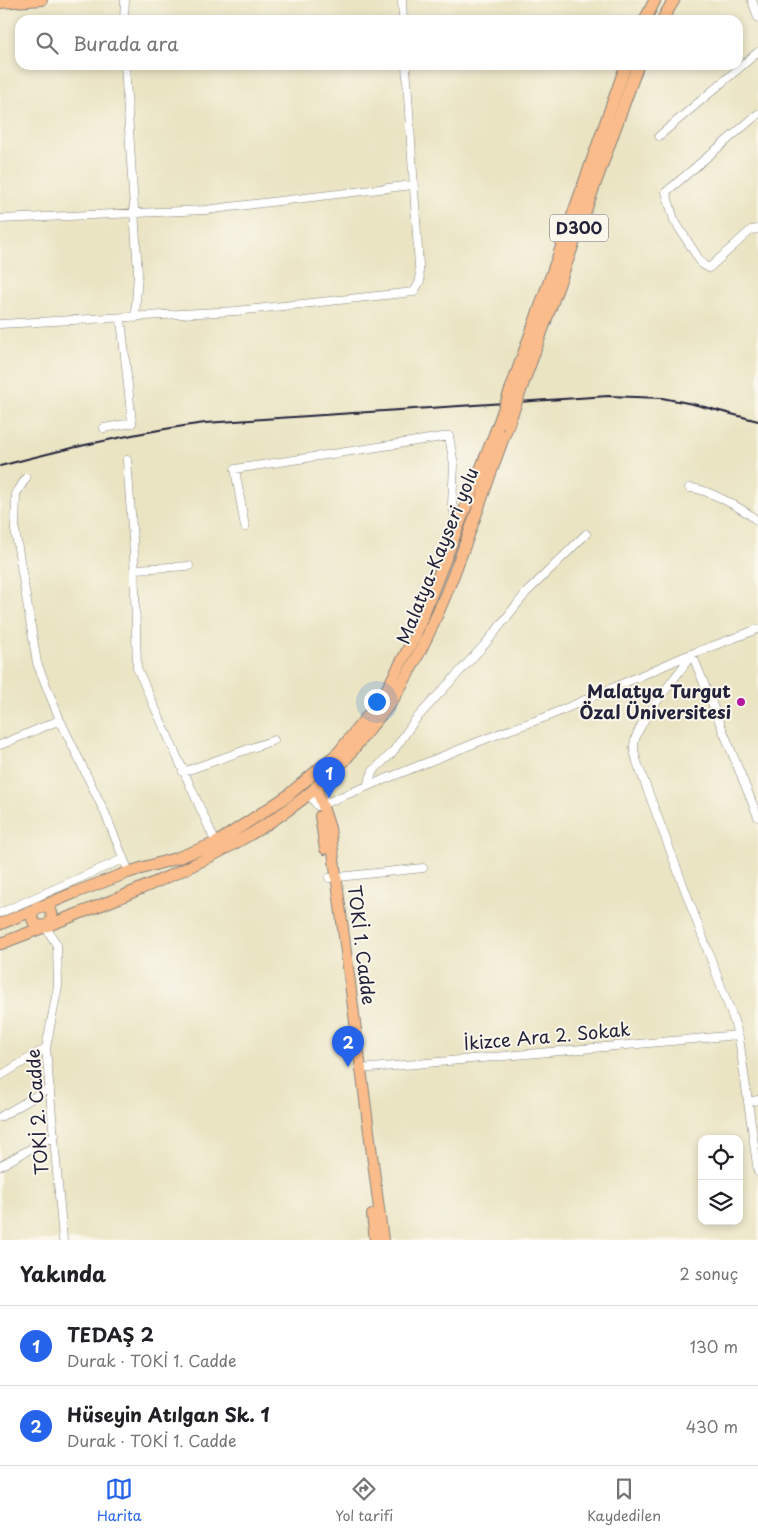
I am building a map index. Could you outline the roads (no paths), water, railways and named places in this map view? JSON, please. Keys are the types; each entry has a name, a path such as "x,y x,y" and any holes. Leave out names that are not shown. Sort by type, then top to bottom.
{"highway":[{"path":"647,15 654,0"},
{"path":"665,15 674,0"},
{"name":"D300","path":"515,390 624,70"},
{"name":"Malatya-Kayseri yolu","path":"0,944 158,882 265,824 312,789 344,760 392,700 439,610 515,390 636,70"},
{"name":"D300","path":"0,924 37,907 129,872 177,858 216,843 286,797 339,752 384,695 414,638 458,528 503,426"},
{"path":"37,907 32,912 32,919 39,926 46,926"}],"main road":[{"path":"0,3 42,0"},
{"name":"TOKİ 1. Cadde","path":"312,789 320,805 333,878 383,1240"},
{"name":"TOKİ 1. Cadde","path":"333,878 375,1240"}],"street":[{"path":"124,15 125,0"},
{"path":"402,0 403,15"},
{"path":"752,0 758,18"},
{"path":"743,65 758,52"},
{"path":"125,70 138,273 135,318"},
{"path":"0,324 121,319 236,311 414,292 420,281 406,70"},
{"path":"659,136 737,70"},
{"path":"758,114 666,192 674,220 702,264 709,268 751,230 758,229"},
{"path":"0,219 205,210 414,185"},
{"path":"104,428 132,423 121,319"},
{"path":"245,528 235,469 448,436 454,465 452,504 458,528"},
{"path":"127,460 135,569 137,668 216,843"},
{"path":"26,478 16,494 15,530 37,663 60,720 105,813 129,872"},
{"path":"688,488 698,488 708,492 735,508 748,512 758,522"},
{"path":"367,786 373,771 392,753 415,720 487,642 526,593 586,534"},
{"path":"135,569 189,566"},
{"path":"320,805 546,718 692,654 758,630"},
{"path":"692,654 758,817"},
{"path":"692,654 677,677 648,713 637,732 633,746 637,762 688,894 738,1035 758,1172"},
{"path":"0,745 60,720"},
{"path":"183,772 274,740"},
{"path":"0,913 123,860"},
{"path":"333,878 423,868"},
{"name":"TOKİ 2. Cadde","path":"46,926 57,945 58,986 46,1048 63,1240"},
{"name":"İkizce Ara 2. Sokak","path":"360,1070 738,1035"},
{"path":"0,1076 46,1048"},
{"path":"0,1117 50,1088"},
{"path":"748,1102 758,1100"},
{"path":"0,1166 55,1135"}],"railway":[{"path":"0,466 102,441 205,423 608,396 662,398 758,421"}],"place":[{"name":"Malatya Turgut Özal Üniversitesi","path":"741,702"},
{"name":"TEDAŞ 2","path":"329,798"},
{"name":"Hüseyin Atılgan Sk. 1","path":"348,1067"}]}
